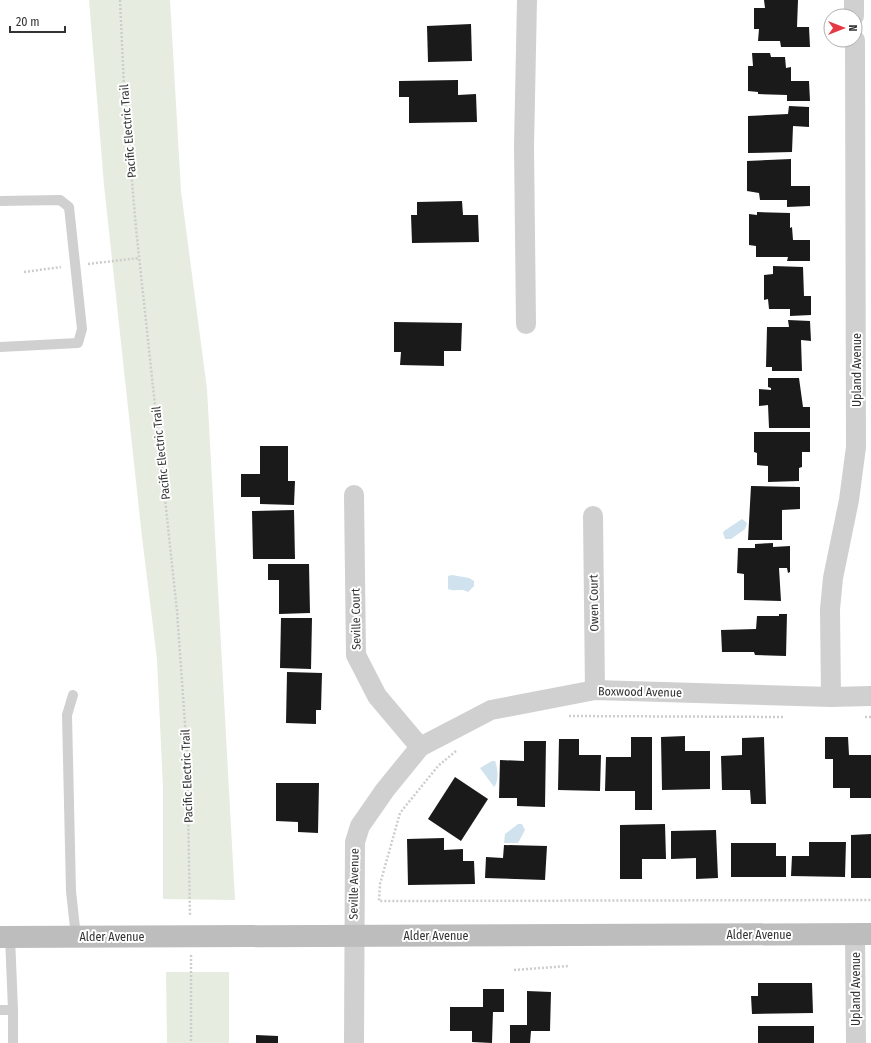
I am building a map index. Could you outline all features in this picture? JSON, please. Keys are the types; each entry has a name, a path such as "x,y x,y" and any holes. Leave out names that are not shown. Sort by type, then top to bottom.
{"main road":[{"name":"Alder Avenue","path":"5,937 863,934"}],"street":[{"path":"526,324 524,146 527,0"},
{"name":"Upland Avenue","path":"831,697 830,610 833,578 850,493 856,447 855,48"},
{"name":"Seville Court","path":"354,495 356,655 377,696 420,747"},
{"name":"Owen Court","path":"593,516 596,690"},
{"name":"Boxwood Avenue","path":"420,747 491,710 596,690 831,697 871,696"},
{"name":"Seville Avenue","path":"354,1043 353,936 355,842 360,826 385,790 420,747"},
{"name":"Upland Avenue","path":"856,1043 863,934"}],"lane":[{"path":"0,201 60,200 68,207 82,329 78,343 0,347"},
{"path":"73,695 67,715 71,892 76,937"},
{"path":"5,937 13,1010 12,1043"},
{"path":"0,1010 13,1010"}],"path":[{"name":"Pacific Electric Trail","path":"120,0 124,87 136,228 177,610 187,752 190,907"},
{"path":"564,717 792,717"},
{"path":"863,717 871,717"},
{"path":"460,749 438,766 400,813 380,884 379,901 871,900"},
{"path":"514,970 568,966"},
{"path":"191,967 191,1043"}],"shaded area":[{"path":"89,0 170,0 181,191 207,389 235,900 163,899 163,788 157,659 142,537 104,185"},
{"path":"166,972 229,972 229,1043 167,1043"}],"water":[{"path":"742,519 747,523 745,529 731,539 725,539 723,533 724,531"},
{"path":"452,575 469,578 474,581 474,586 468,592 463,590 448,589 448,576"},
{"path":"492,761 495,761 497,767 497,782 494,787 480,768"},
{"path":"518,824 522,824 525,830 518,843 504,843 505,834"}],"building":[{"path":"764,0 798,0 797,27 809,27 810,47 781,47 780,41 758,41 759,29 754,29 754,8 765,8"},
{"path":"471,24 472,61 428,62 427,26"},
{"path":"752,53 770,53 771,57 785,57 786,68 791,67 791,81 809,81 810,101 787,101 787,95 758,94 758,92 748,91 748,66 753,66"},
{"path":"458,80 458,95 476,94 477,122 409,123 409,97 399,97 399,81"},
{"path":"789,106 809,107 809,127 793,126 792,152 748,153 748,116 788,114"},
{"path":"791,159 791,186 810,186 810,206 787,207 787,200 760,200 759,193 747,191 747,161"},
{"path":"462,201 463,215 478,215 479,242 412,243 411,215 417,215 417,202"},
{"path":"757,212 790,213 790,228 792,227 793,240 810,240 810,261 787,261 788,257 756,257 756,246 749,245 749,214 757,215"},
{"path":"773,266 803,267 804,296 811,296 811,315 790,316 790,309 769,309 768,299 764,300 764,275 773,274"},
{"path":"788,320 810,321 811,341 801,340 802,371 772,371 772,367 766,367 767,327 789,327"},
{"path":"394,322 462,323 461,351 444,351 444,366 400,365 401,352 394,352"},
{"path":"768,378 799,378 803,407 810,407 810,428 769,428 768,405 759,406 759,389 771,390 771,388 768,387"},
{"path":"754,432 810,432 810,452 802,452 802,467 799,468 799,481 768,482 768,466 757,465 757,453 754,452"},
{"path":"260,446 288,446 288,481 295,481 294,505 260,504 260,497 241,497 241,474 260,474"},
{"path":"751,486 800,487 800,509 782,510 782,540 748,540"},
{"path":"294,510 295,559 253,559 252,511"},
{"path":"773,543 773,547 790,546 790,572 788,573 787,568 779,568 781,601 744,600 744,574 737,573 738,548 755,548 755,544"},
{"path":"268,564 309,564 310,613 279,614 279,580 268,580"},
{"path":"779,614 787,614 786,656 755,655 754,652 722,652 721,630 756,629 757,616 779,616"},
{"path":"281,618 312,618 311,669 280,668"},
{"path":"287,672 322,673 321,710 316,710 316,724 286,723"},
{"path":"685,736 685,751 710,751 710,789 662,790 661,737"},
{"path":"631,737 652,737 652,810 635,810 635,791 605,791 606,757 631,757"},
{"path":"764,737 766,804 751,804 750,790 722,790 721,756 742,755 742,738"},
{"path":"825,737 848,737 849,755 871,755 871,798 850,798 850,788 833,788 833,759 825,759"},
{"path":"559,739 579,739 579,755 601,755 600,791 558,790"},
{"path":"524,741 546,741 545,807 517,806 517,798 499,798 500,760 524,761"},
{"path":"455,777 488,799 461,841 428,819"},
{"path":"276,783 319,783 318,833 298,832 298,822 276,821"},
{"path":"665,824 666,859 642,859 642,879 620,879 620,825"},
{"path":"716,830 718,878 696,879 696,858 671,859 671,831"},
{"path":"871,834 871,878 851,878 851,835"},
{"path":"444,838 444,850 463,849 463,861 474,861 475,884 408,885 407,839"},
{"path":"809,842 846,842 845,877 791,876 792,856 809,856"},
{"path":"731,843 776,843 776,856 786,856 786,877 731,877"},
{"path":"504,845 547,846 545,880 485,878 486,857 503,858"},
{"path":"758,983 812,983 813,1013 752,1014 751,996 758,996"},
{"path":"483,989 504,989 504,1012 493,1012 492,1043 472,1042 472,1031 450,1031 450,1007 483,1007"},
{"path":"527,991 551,992 550,1031 531,1031 530,1043 510,1043 510,1025 527,1025"},
{"path":"758,1026 814,1026 814,1043 758,1043"},
{"path":"256,1035 278,1036 278,1043 256,1043"}]}
